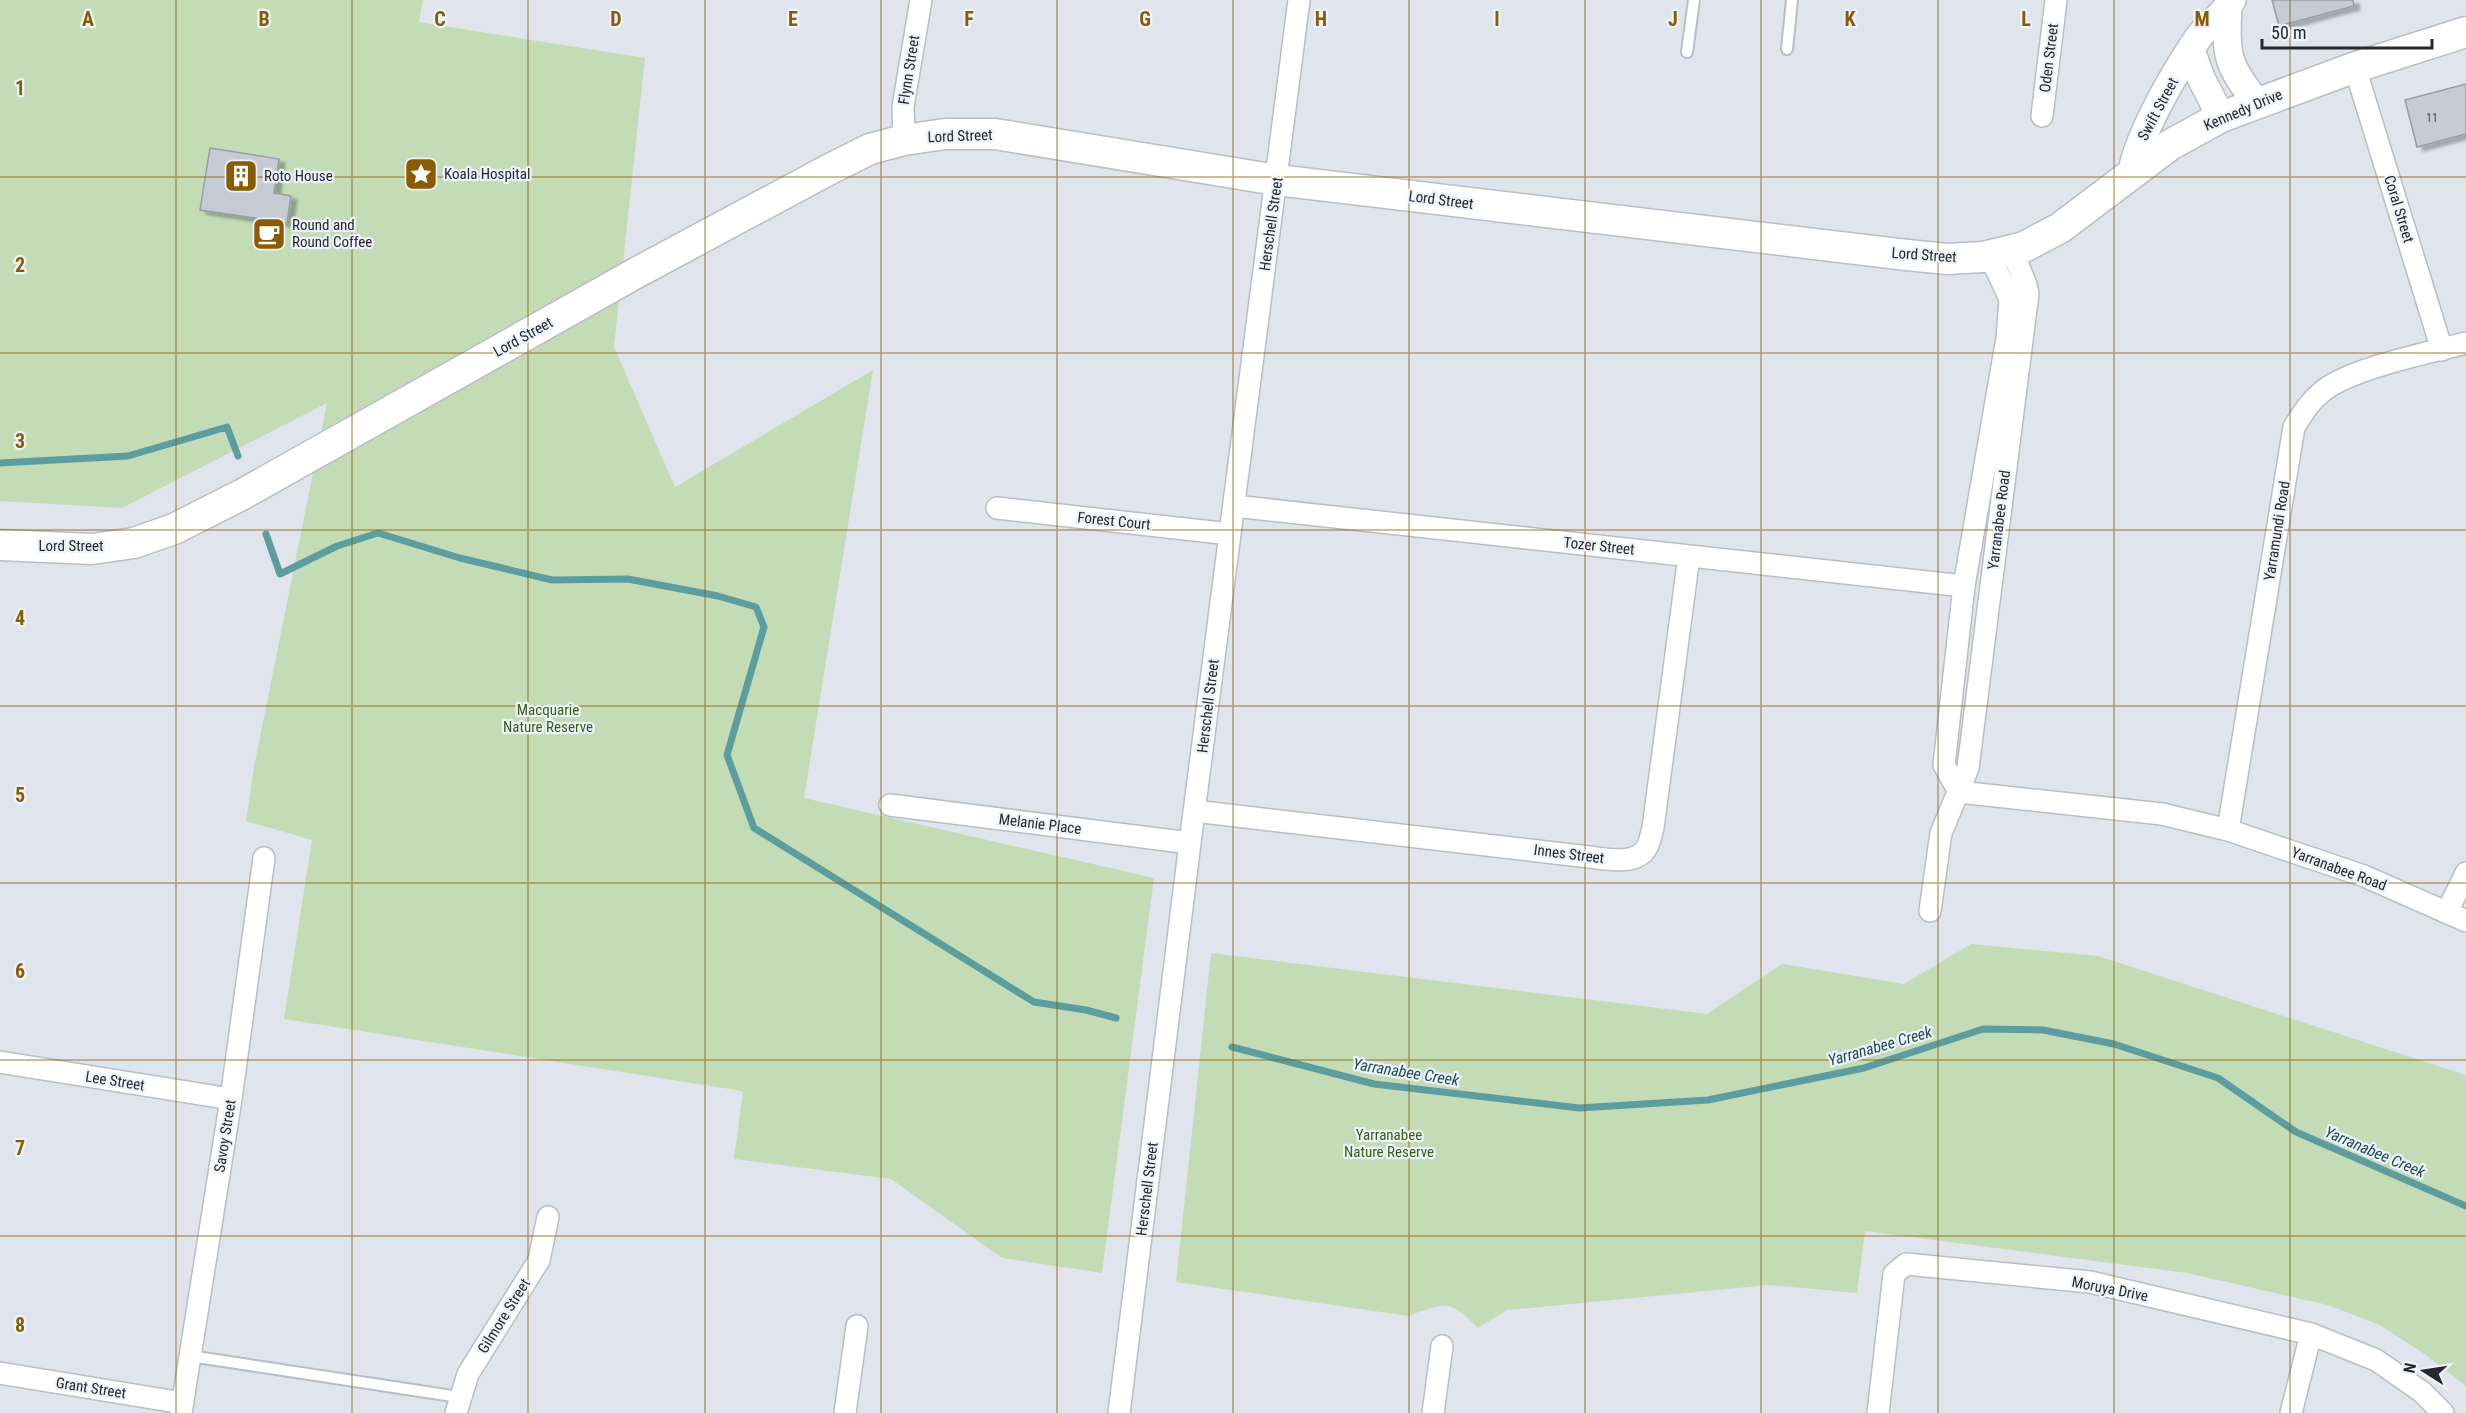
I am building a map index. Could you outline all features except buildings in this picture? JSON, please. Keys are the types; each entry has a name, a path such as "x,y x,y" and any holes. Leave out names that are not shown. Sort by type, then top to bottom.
{"main road":[{"name":"Kennedy Drive","path":"2001,253 2042,239 2060,228 2170,145 2221,117 2355,68 2466,32"},
{"name":"Lord Street","path":"0,545 92,549 134,543 174,529 243,494 607,290 818,175 870,149 904,140 945,134 995,134 1277,180 1907,255 1947,259 2001,253"}],"street":[{"name":"Flynn Street","path":"904,140 903,107 921,0"},
{"name":"Herschell Street","path":"1119,1413 1299,0"},
{"name":"Oden Street","path":"2042,116 2056,0"},
{"name":"Swift Street","path":"2132,172 2140,143 2192,50 2212,22 2230,4"},
{"name":"Swift Street","path":"2230,4 2226,35 2230,64 2239,81 2257,102"},
{"name":"Swift Street","path":"2192,50 2201,78 2221,117"},
{"name":"Coral Street","path":"2355,68 2442,350"},
{"name":"Yarranabee Road","path":"1959,792 1944,765 1964,586 2007,338 2010,299 2001,253"},
{"name":"Yarranabee Road","path":"1930,911 1941,833 1968,768 2028,293 2025,282 2001,253"},
{"name":"Yarramundi Road","path":"2228,830 2294,427 2308,405 2324,390 2348,376 2466,343"},
{"name":"Tozer Street","path":"1234,506 1964,586"},
{"name":"Forest Court","path":"997,508 1230,534"},
{"name":"Innes Street","path":"1194,812 1618,860 1638,857 1647,847 1653,828 1689,556"},
{"name":"Yarranabee Road","path":"1959,792 2162,814 2228,830 2364,876 2457,916"},
{"name":"Melanie Place","path":"890,805 1190,843"},
{"name":"Savoy Street","path":"182,1408 231,1099 264,858"},
{"path":"2457,916 2466,873"},
{"name":"Lee Street","path":"0,1062 231,1099"},
{"name":"Gilmore Street","path":"458,1405 468,1374 539,1260 548,1217"},
{"name":"Moruya Drive","path":"1878,1413 1894,1274 1906,1264 2090,1282 2311,1334 2376,1360 2421,1392 2443,1413"},
{"path":"845,1413 857,1326"},
{"path":"2292,1413 2311,1334"},
{"path":"1433,1413 1442,1346"},
{"name":"Grant Street","path":"0,1373 182,1408"}],"lane":[{"path":"1687,52 1694,0"},
{"path":"1787,49 1792,0"},
{"path":"190,1356 458,1405"}],"green space":[{"name":"Macquarie Nature Reserve","path":"0,0 423,0 419,22 645,58 614,347 675,487 873,370 804,798 1154,878 1102,1273 1002,1258 891,1179 734,1159 743,1091 284,1019 312,840 246,821 254,767 327,403 122,508 0,501"},
{"name":"Yarranabee Nature Reserve","path":"1971,944 2098,956 2466,1075 2466,1386 2426,1355 2380,1325 2328,1305 2187,1273 1865,1231 1857,1293 1769,1285 1507,1310 1478,1328 1460,1312 1446,1306 1430,1308 1408,1316 1176,1282 1211,953 1707,1014 1782,964 1904,984"}],"waterway":[{"path":"0,463 128,456 227,427 238,456"},
{"path":"266,534 280,574 337,546 378,533 460,558 552,580 628,579 718,596 756,607 764,627 727,755 754,828 1034,1002 1086,1010 1116,1018"},
{"name":"Yarranabee Creek","path":"1232,1047 1374,1084 1579,1108 1708,1100 1864,1068 1983,1029 2043,1030 2114,1044 2218,1078 2296,1132 2466,1206"}],"place":[{"name":"Koala Hospital","path":"421,174"},
{"name":"Roto House","path":"241,176"},
{"name":"Round and Round Coffee","path":"269,234"}]}
